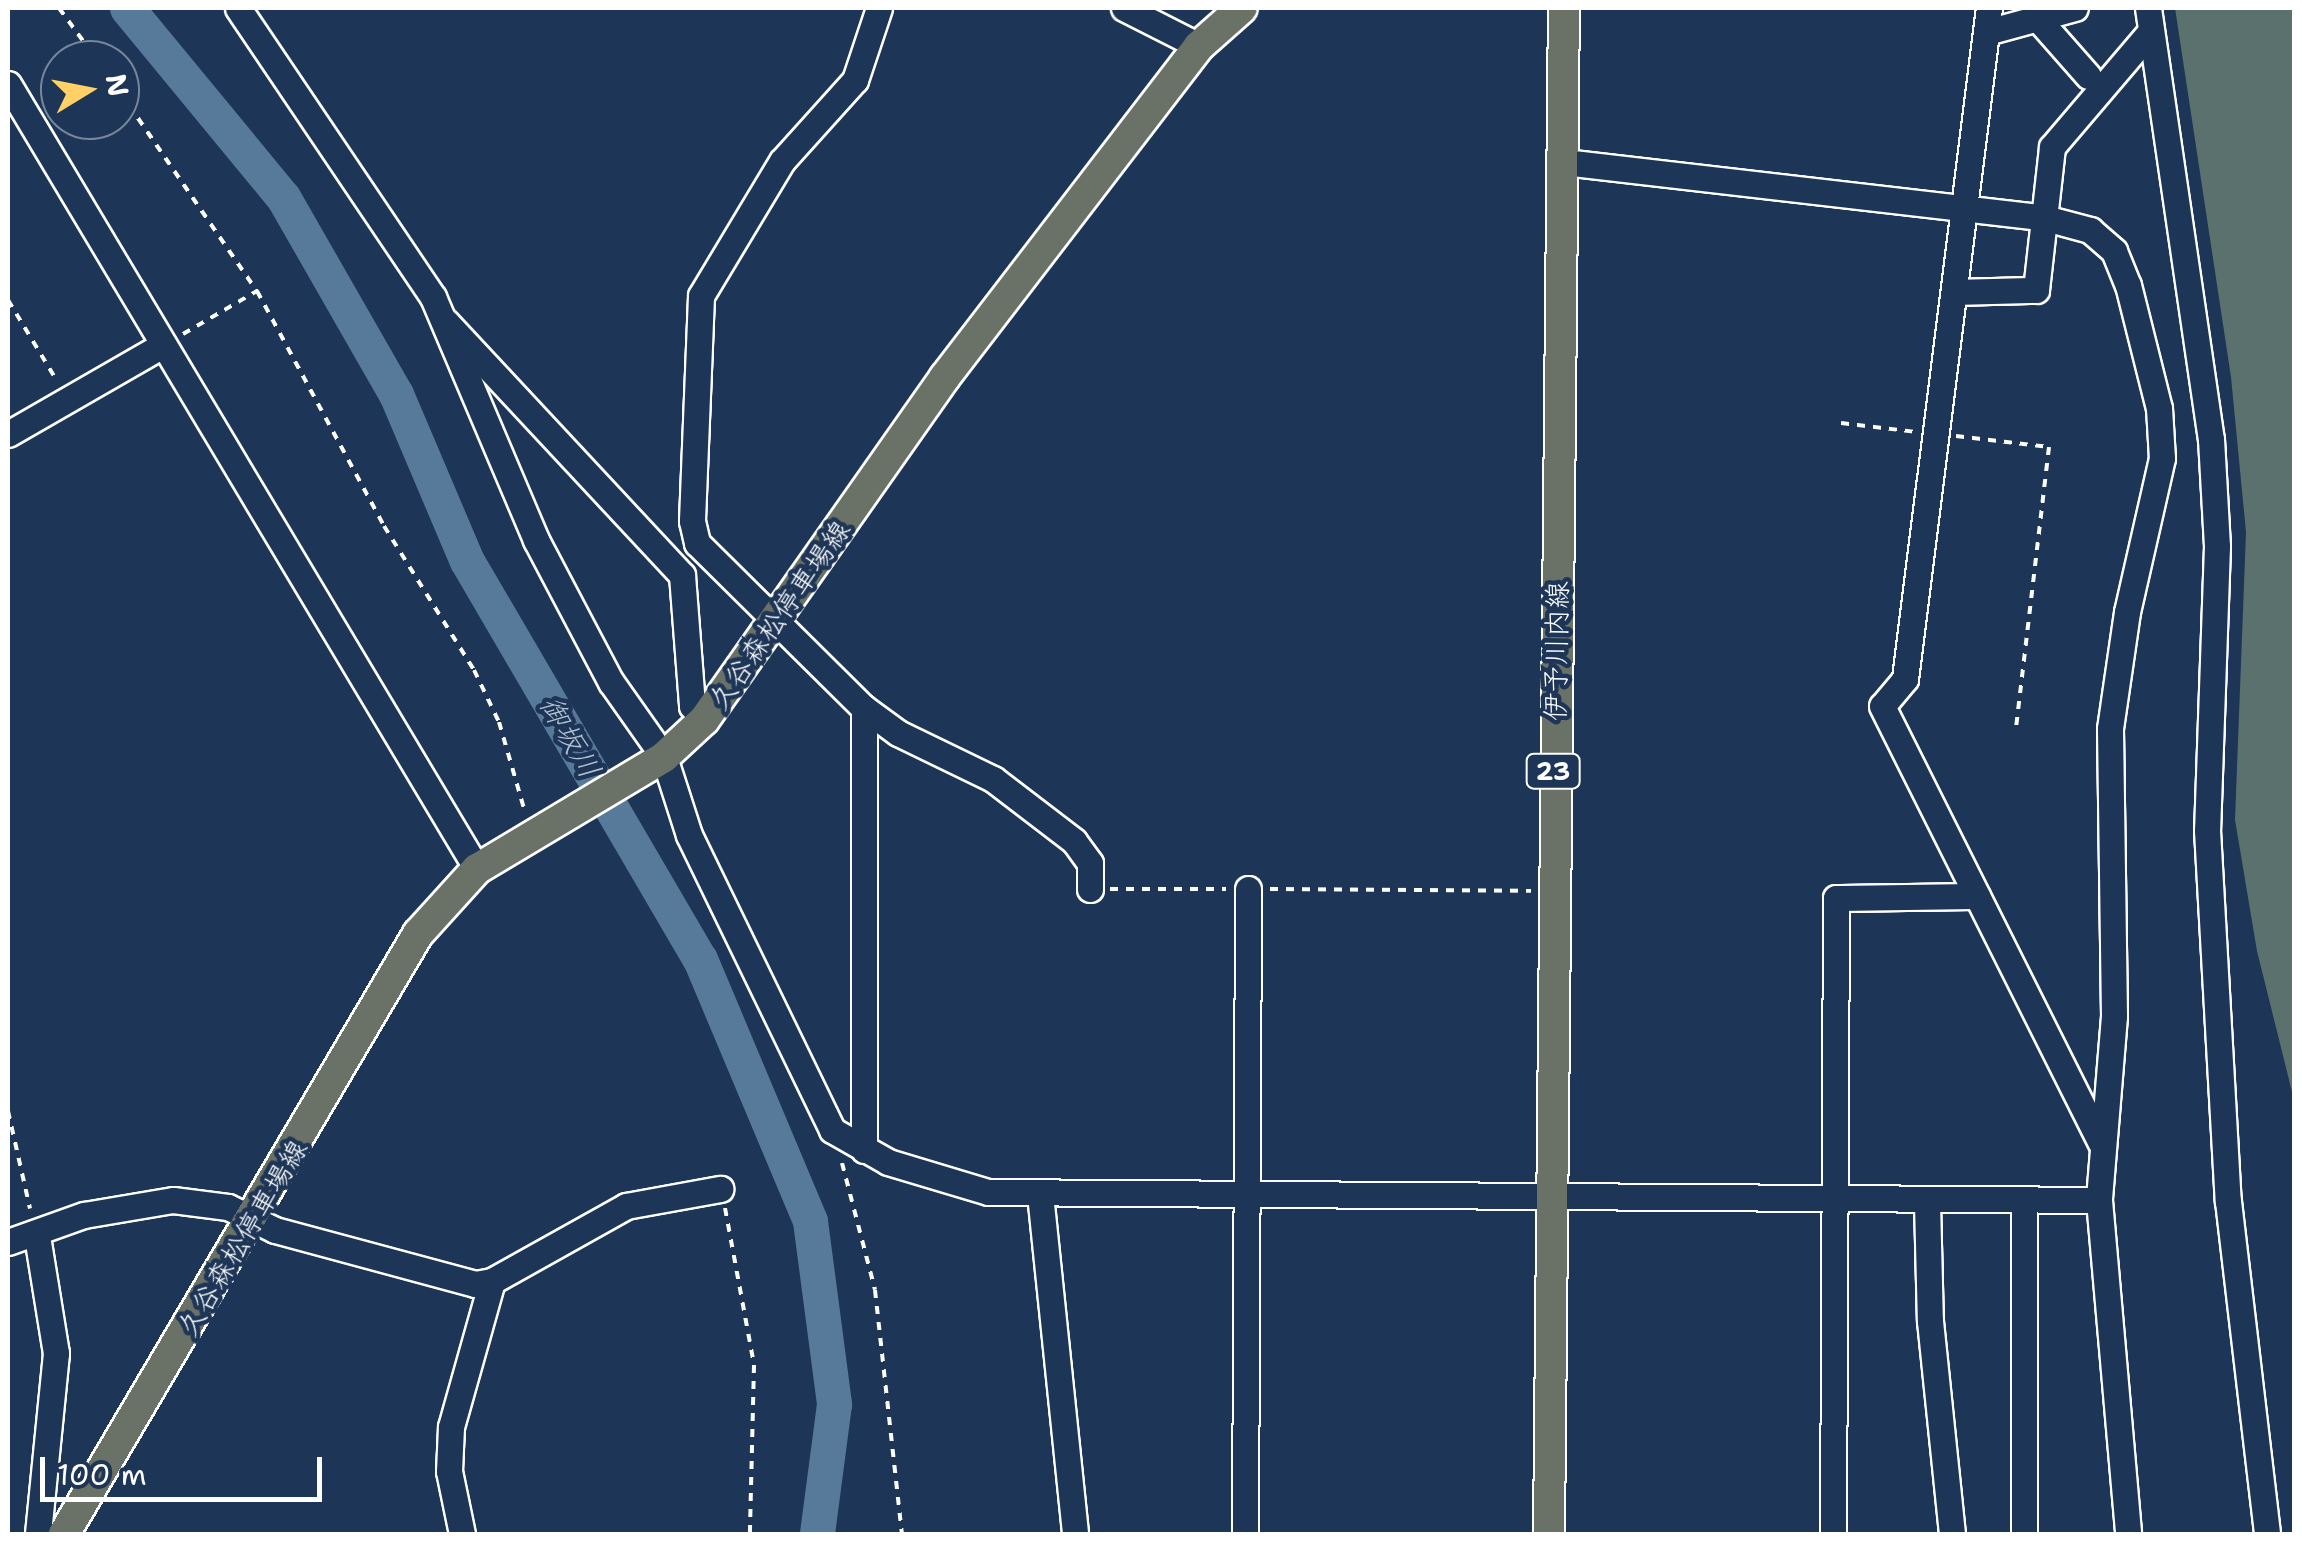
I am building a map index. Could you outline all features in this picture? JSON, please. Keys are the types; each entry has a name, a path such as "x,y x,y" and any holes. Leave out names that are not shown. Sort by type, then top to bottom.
{"main road":[{"name":"久谷森松停車場線","path":"64,1534 255,1219 418,934 477,869 658,761 704,720 945,377 1200,46 1242,8"},
{"name":"伊予川内線","path":"1549,1534 1551,891 1564,8"}],"street":[{"path":"238,8 380,209 442,318 536,540 658,761 689,834 832,1130 864,1150 938,1181 1040,1194 1550,1193 1927,1202 2098,1200"},
{"path":"878,8 855,80 782,162 716,265 697,317 697,543 864,708 1039,811 1090,863 1090,889"},
{"path":"1124,8 1200,46"},
{"path":"2075,8 2038,19 1988,20 1957,292 1905,679 1882,706 2101,1143"},
{"path":"2038,19 2088,76"},
{"path":"1957,292 2036,290 2052,147 2149,20"},
{"path":"2149,20 2211,439 2217,546 2206,830 2228,1200 2267,1534"},
{"path":"8,84 161,346 477,869"},
{"path":"1564,162 2044,218 2090,230 2114,250 2159,408 2154,508 2127,612 2110,730 2114,1016 2098,1200 2128,1534"},
{"path":"442,318 682,575 692,706 704,720"},
{"path":"8,434 161,346"},
{"path":"864,708 864,1150"},
{"path":"1244,1534 1248,889"},
{"path":"1833,1534 1836,898 1977,896"},
{"path":"8,1242 37,1236 84,1215 173,1200 228,1207 274,1230 475,1284 492,1280 626,1206 720,1189"},
{"path":"1040,1194 1075,1534"},
{"path":"2024,1201 2024,1534"},
{"path":"1927,1202 1930,1321 1952,1534"},
{"path":"37,1236 56,1353 38,1534"},
{"path":"462,1534 448,1472 451,1427 492,1280"}],"path":[{"path":"59,8 82,40"},
{"path":"140,121 257,292 384,526 474,670 500,722 539,831"},
{"path":"161,346 257,292"},
{"path":"8,300 68,399"},
{"path":"1840,423 2048,447 2016,727"},
{"path":"1090,889 1551,891"},
{"path":"8,1112 37,1236"},
{"path":"832,1130 875,1290 902,1534"},
{"path":"720,1189 754,1365 750,1534"}],"green space":[{"path":"2175,8 2294,8 2294,1100 2257,951 2235,820 2246,532 2231,377"}],"waterway":[{"name":"御坂川","path":"127,8 283,197 396,394 467,561 700,959 810,1221 834,1404 817,1534"}]}
